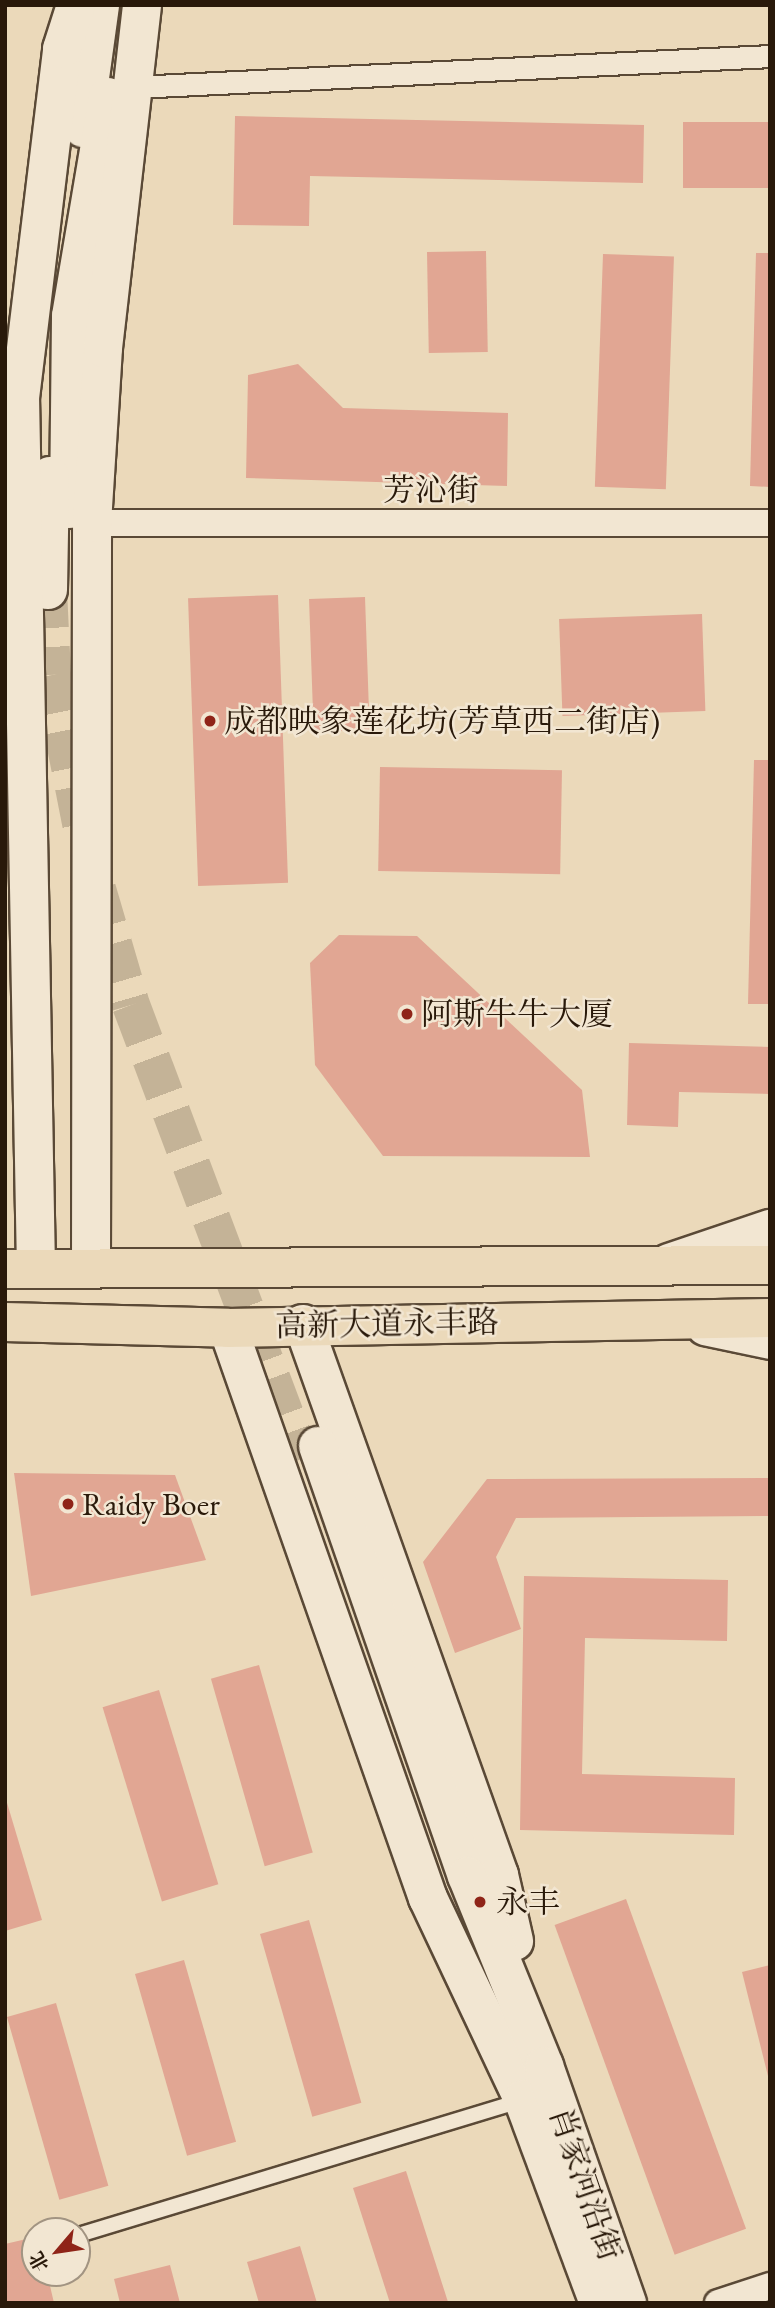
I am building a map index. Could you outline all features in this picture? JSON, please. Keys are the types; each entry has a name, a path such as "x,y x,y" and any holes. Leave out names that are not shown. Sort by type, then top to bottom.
{"main road":[{"path":"21,1269 13,398 62,49 76,5"},
{"path":"100,5 58,287 58,589 71,316 114,60 132,5"},
{"path":"91,1269 92,523 103,348 135,87 142,5"},
{"path":"659,1266 770,1229"},
{"name":"高新大道永丰路","path":"21,1269 770,1265"},
{"name":"高新大道永丰路","path":"5,1322 228,1328 303,1324 770,1318"},
{"path":"303,1324 499,1875 528,2083"},
{"path":"228,1328 428,1898 528,2083"},
{"path":"310,1452 467,1876 528,2083"},
{"name":"肖家河沿街","path":"528,2083 599,2303"},
{"name":"肖家河沿街","path":"528,2083 627,2303"}],"street":[{"path":"135,87 770,56"},
{"name":"芳沁街","path":"92,523 770,523"},
{"path":"668,1320 770,1342"},
{"path":"718,2303 770,2286"}],"lane":[{"path":"91,2231 528,2083"}],"building":[{"path":"235,116 644,125 643,183 310,176 309,226 233,225"},
{"path":"683,122 770,122 770,188 683,188"},
{"path":"486,251 488,352 429,353 427,252"},
{"path":"756,253 770,253 770,487 750,486"},
{"path":"603,254 674,256 666,489 595,487"},
{"path":"298,364 343,408 508,413 507,486 246,478 248,375"},
{"path":"278,595 288,883 198,886 188,598"},
{"path":"365,597 370,730 314,732 309,599"},
{"path":"702,614 705,711 562,716 559,619"},
{"path":"754,760 770,760 770,1004 748,1004"},
{"path":"380,767 562,770 560,874 378,871"},
{"name":"阿斯牛牛大厦","path":"339,935 417,936 582,1090 590,1157 383,1156 315,1065 310,963"},
{"path":"629,1043 770,1047 770,1094 679,1092 678,1127 627,1125"},
{"path":"14,1473 175,1475 206,1560 31,1596"},
{"path":"770,1478 770,1516 516,1518 496,1557 521,1629 455,1653 423,1562 487,1479"},
{"path":"524,1576 728,1580 727,1641 585,1638 582,1774 735,1778 734,1835 520,1830"},
{"path":"259,1665 313,1852 265,1866 211,1679"},
{"path":"159,1690 218,1884 162,1901 103,1707"},
{"path":"5,1796 42,1920 5,1931"},
{"path":"626,1899 746,2229 675,2255 555,1925"},
{"path":"309,1920 361,2103 312,2117 260,1934"},
{"path":"184,1960 236,2142 187,2156 135,1974"},
{"path":"770,1965 770,2080 769,2080 742,1972"},
{"path":"56,2003 108,2186 59,2200 7,2017"},
{"path":"406,2171 448,2302 446,2303 390,2303 353,2188"},
{"path":"21,2240 21,2287 50,2287 54,2303 5,2303 5,2244"},
{"path":"300,2246 317,2303 259,2303 247,2262"},
{"path":"170,2265 180,2303 120,2303 114,2279"}],"tunnel":[{"path":"48,590 52,675 83,833"},
{"path":"97,889 131,1005 302,1459"}],"place":[{"name":"成都映象莲花坊(芳草西二街店)","path":"210,721"},
{"name":"阿斯牛牛大厦","path":"407,1014"},
{"name":"Raidy Boer","path":"68,1504"},
{"name":"永丰","path":"480,1902"}]}
